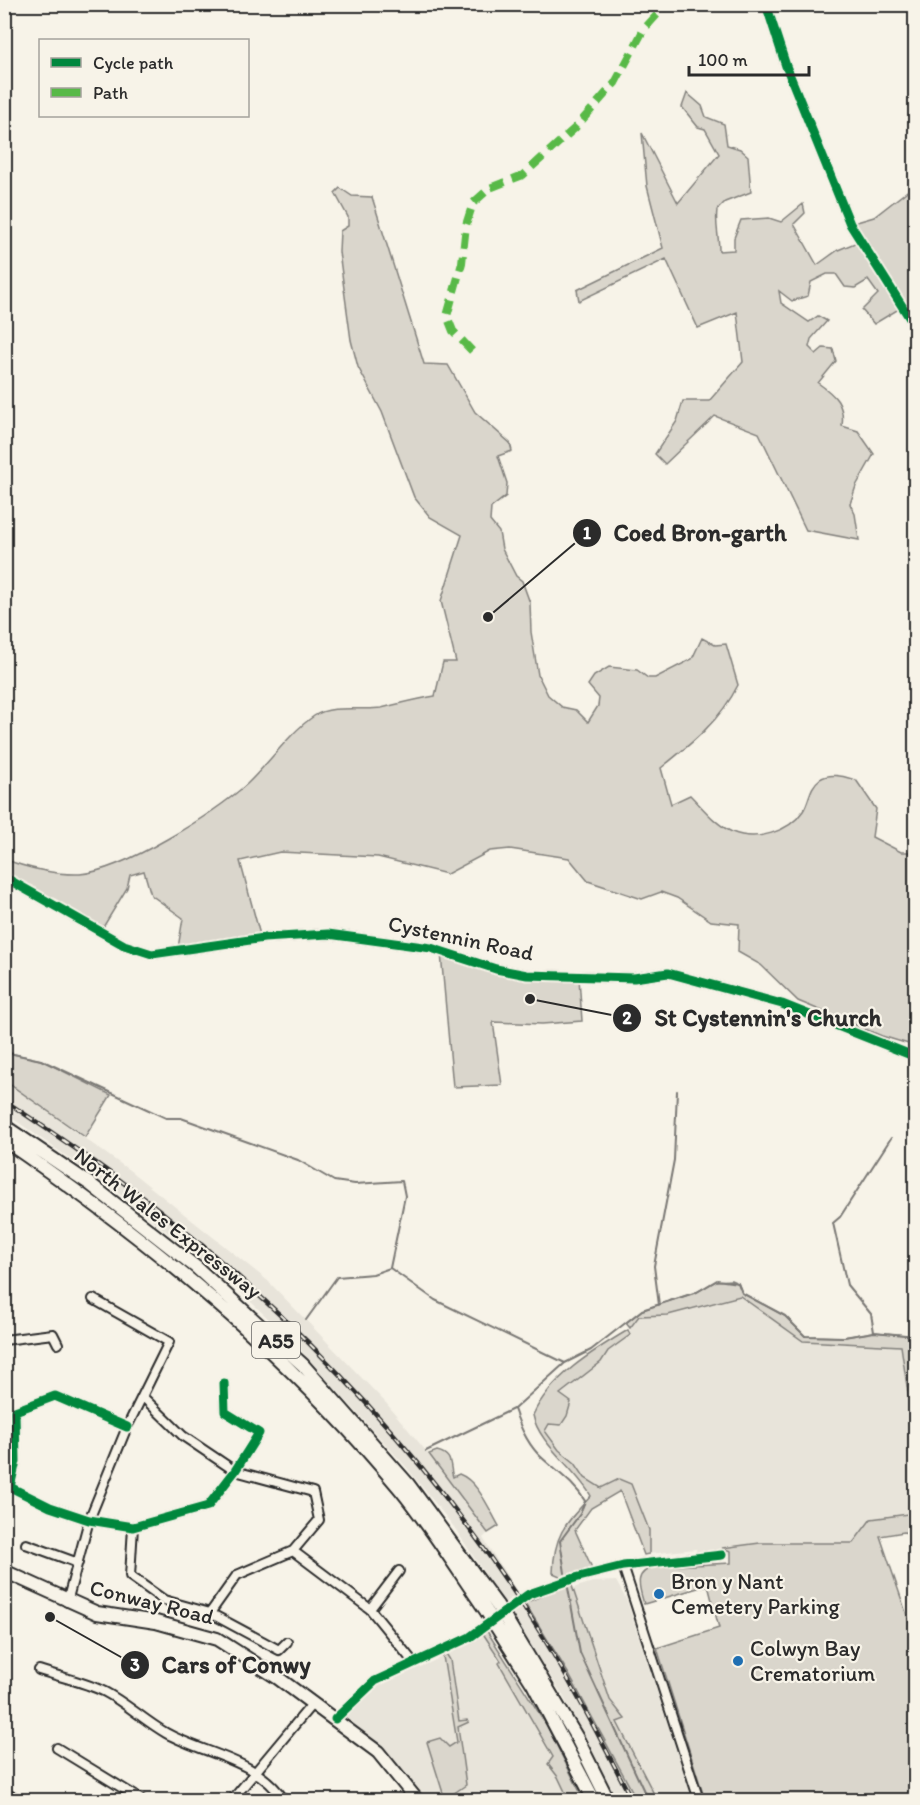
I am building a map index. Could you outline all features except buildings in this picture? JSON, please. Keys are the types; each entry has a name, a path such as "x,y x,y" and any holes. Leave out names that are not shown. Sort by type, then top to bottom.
{"main road":[{"name":"North Wales Expressway","path":"4,1126 90,1184 197,1268 294,1357 408,1484 577,1738 608,1800"},
{"name":"North Wales Expressway","path":"4,1140 148,1245 281,1359 401,1491 492,1609"},
{"name":"Conway Road","path":"4,1571 67,1602 97,1613 156,1622 217,1639 313,1703 378,1752 417,1800"},
{"name":"North Wales Expressway","path":"501,1622 594,1800"}],"street":[{"path":"766,4 786,66 850,225 915,328"},
{"name":"Cystennin Road","path":"4,877 142,953 179,951 264,938 328,934 431,948 507,972 528,975 634,978 668,973 782,1004 915,1057"},
{"path":"67,1602 89,1520 127,1427 169,1342 93,1299"},
{"path":"4,1340 53,1334 58,1344"},
{"path":"127,1427 55,1396 15,1411 16,1461 10,1488 50,1507 89,1520 133,1527 208,1506 235,1471 259,1433 225,1412 224,1383"},
{"path":"143,1397 183,1436 235,1471 313,1492 319,1520 293,1551 237,1575 210,1613"},
{"path":"133,1527 130,1576 164,1600 210,1613 279,1650 287,1642"},
{"path":"26,1544 78,1563"},
{"path":"293,1551 370,1609 414,1663"},
{"path":"335,1719 375,1681 470,1637 529,1594 575,1578 623,1566 722,1555"},
{"path":"623,1566 699,1800"},
{"path":"370,1609 399,1570"},
{"path":"39,1670 104,1691 168,1733 210,1749 256,1772 270,1783 284,1800"},
{"path":"232,1800 313,1703"},
{"path":"57,1748 142,1800"},
{"path":"4,1792 20,1800"}],"shaded area":[{"path":"687,93 702,106 706,117 724,124 727,145 740,149 748,156 751,192 725,202 717,210 719,251 734,250 734,238 741,220 769,218 781,222 803,204 805,213 794,224 817,265 838,250 860,241 850,224 874,217 915,185 915,328 902,307 874,324 862,310 878,294 868,280 855,288 845,287 836,274 827,274 811,282 808,296 792,301 779,291 781,303 809,322 818,316 827,321 811,339 809,347 816,354 823,348 833,349 836,361 818,383 838,401 843,418 842,426 858,431 874,454 856,486 850,504 855,514 859,540 806,530 759,433 715,416 665,464 655,454 677,421 683,401 709,401 743,362 737,312 698,328 666,259 579,301 577,290 663,248 647,186 642,133 678,203 719,154 705,129 698,127 682,107"},
{"path":"340,188 352,196 372,197 424,364 448,365 475,412 510,443 512,451 498,456 507,483 506,496 491,508 490,521 499,532 502,549 516,576 522,581 530,603 531,632 538,675 548,695 562,707 576,710 588,722 598,706 599,698 588,685 594,676 609,667 637,670 648,678 655,678 692,659 702,638 715,645 726,644 738,685 714,720 661,768 671,804 690,795 726,829 741,835 761,835 781,830 797,818 803,811 816,782 820,779 833,775 856,780 876,809 872,837 901,852 915,852 915,1046 882,1036 798,1001 761,965 738,952 739,924 711,921 677,898 661,892 642,899 588,881 569,858 510,849 490,851 447,874 378,857 280,852 240,861 260,935 178,948 183,918 151,895 144,871 130,875 127,888 102,929 5,873 5,859 42,870 80,874 99,870 144,852 191,825 247,784 287,740 314,716 329,710 381,708 435,696 443,662 456,662 441,601 462,535 430,517 414,497 382,412 358,367 351,340 339,252 340,231 348,226 348,217 335,193"},
{"path":"441,953 502,975 536,979 579,978 582,1021 542,1024 493,1022 502,1085 453,1087"},
{"path":"5,1052 41,1060 111,1095 85,1137 5,1081"},
{"path":"4,1081 129,1170 268,1281 386,1403 426,1451 488,1533 483,1538 518,1593 504,1603 454,1527 407,1468 296,1345 230,1282 113,1189 5,1113"},
{"path":"731,1280 738,1283 742,1293 785,1316 805,1336 844,1337 874,1332 915,1336 915,1440 901,1346 803,1341 740,1296 668,1315 639,1316 630,1328 626,1323 642,1310 697,1292 716,1281"},
{"path":"740,1296 805,1342 901,1346 915,1440 915,1513 871,1519 845,1553 697,1554 696,1549 649,1554 649,1530 619,1479 602,1489 585,1478 575,1463 559,1450 545,1430 560,1395 600,1362 608,1351 630,1335 630,1328 639,1316 668,1315"},
{"path":"628,1330 630,1335 608,1351 601,1362 560,1394 571,1402 567,1416 561,1425 549,1424 545,1431 559,1450 575,1463 585,1478 601,1488 619,1479 631,1484 649,1530 649,1554 644,1555 620,1491 591,1508 575,1530 592,1568 562,1577 553,1573 559,1539 568,1522 591,1496 542,1436 533,1415 541,1401 561,1377 587,1356"},
{"path":"437,1451 446,1455 450,1461 453,1477 459,1474 477,1489 499,1526 488,1533 429,1454"},
{"path":"915,1513 915,1536 904,1532 880,1536 915,1639 915,1800 705,1800 657,1648 719,1628 708,1585 644,1604 639,1586 643,1573 655,1567 731,1563 731,1551 722,1548 760,1543 853,1543 871,1519"},
{"path":"616,1581 627,1601 693,1800 657,1800 617,1721 625,1718 610,1700 573,1588 593,1582"},
{"path":"571,1583 610,1700 625,1719 617,1722 657,1800 637,1800 568,1673 525,1603"},
{"path":"525,1603 568,1673 637,1800 617,1800 563,1696 510,1613"},
{"path":"485,1628 546,1724 584,1800 569,1800 558,1777 548,1764 553,1757 499,1663 501,1661 484,1635"},
{"path":"484,1635 553,1757 548,1764 558,1777 569,1800 417,1800 407,1785 335,1719 363,1691 470,1637"},
{"path":"447,1655 450,1660 459,1721 469,1722 458,1727 466,1785 444,1800 434,1800 443,1793 427,1742 440,1738 449,1747 457,1742 443,1656"}],"waterway":[{"path":"4,1052 41,1060 166,1118 181,1118 298,1160 334,1181 355,1184 402,1181 405,1196 390,1268 435,1300 565,1363"},
{"path":"659,1305 654,1266 674,1160 677,1091"},
{"path":"874,1332 871,1314 847,1285 833,1223 840,1217 891,1138"},
{"path":"306,1320 337,1277 373,1274 390,1268"},
{"path":"565,1573 560,1541 580,1514 585,1501 569,1482 534,1449 514,1409 565,1363 591,1350 642,1310 697,1292 717,1280 738,1283 742,1293 785,1316 805,1336 844,1337 874,1332 916,1336"},
{"path":"426,1451 513,1409"},
{"path":"568,1588 580,1653 648,1800"}],"railway":[{"path":"4,1100 168,1217 265,1301 355,1391 439,1489 531,1617 562,1668 632,1800"}],"marked path":[{"path":"472,351 453,331 447,316 462,263 466,225 473,203 490,188 523,175 575,128 615,83 644,29 667,4"}],"cycle path":[{"path":"766,4 786,66 850,224 916,328"},
{"path":"4,877 124,945 152,954 264,938 328,934 431,948 496,969 527,975 634,978 668,973 782,1004 916,1057"},
{"path":"127,1427 55,1396 15,1411 16,1461 10,1487 50,1507 89,1520 133,1527 208,1506 235,1471 259,1433 225,1412 224,1383"},
{"path":"335,1719 375,1681 470,1637 529,1594 575,1578 623,1566 722,1555"}],"place":[{"name":"Coed Bron-garth","path":"488,617"},
{"name":"St Cystennin's Church","path":"530,999"},
{"name":"Bron y Nant Cemetery Parking","path":"659,1594"},
{"name":"Cars of Conwy","path":"50,1617"},
{"name":"Colwyn Bay Crematorium","path":"738,1661"}]}
